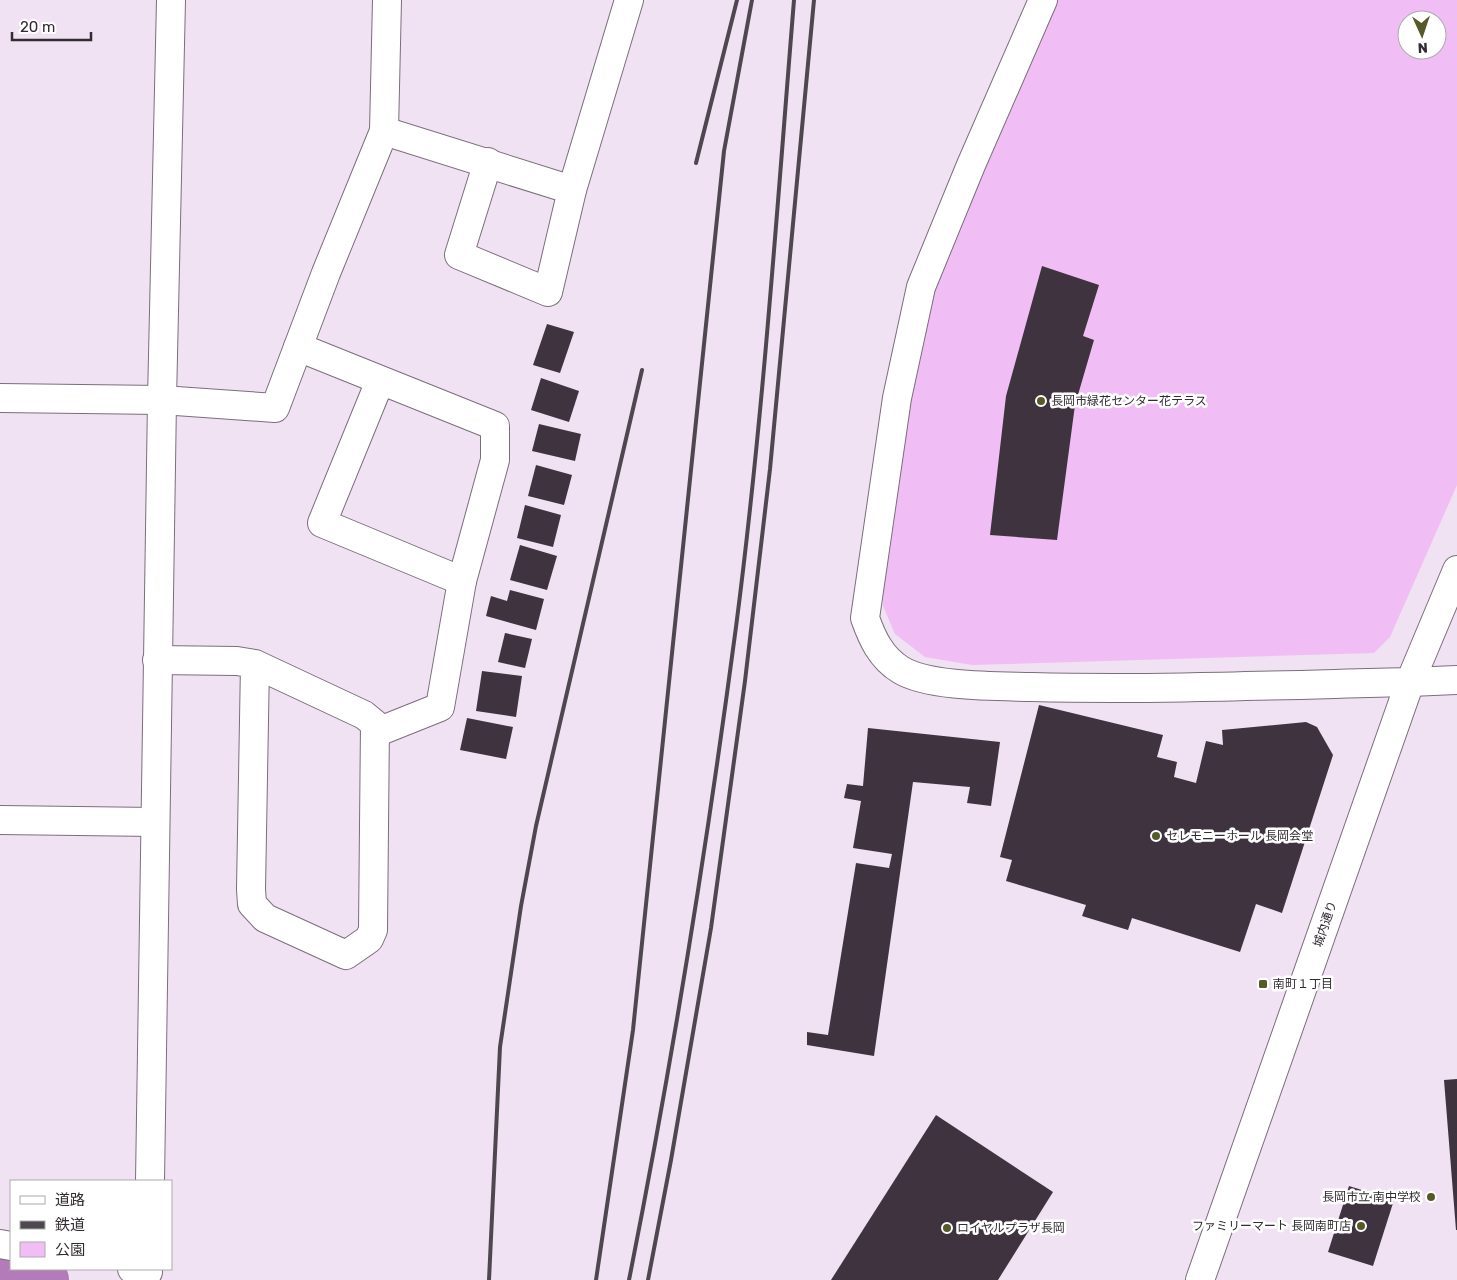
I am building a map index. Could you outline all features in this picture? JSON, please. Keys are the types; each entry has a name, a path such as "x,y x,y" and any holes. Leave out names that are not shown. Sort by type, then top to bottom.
{"street":[{"path":"150,1180 157,660 171,0"},
{"path":"0,398 162,400 275,408 326,273 384,131 387,0"},
{"path":"488,162 459,255 548,292 572,190 629,0"},
{"path":"1043,0 971,164 921,287 897,398 865,618 873,641 887,658 901,670 920,678 974,686 1154,688 1457,680"},
{"path":"384,131 488,162 572,190"},
{"path":"298,347 495,426 495,460 462,581 440,708 375,733"},
{"path":"380,381 322,523 462,581"},
{"name":"城内通り","path":"1200,1280 1410,682 1457,570"},
{"path":"157,660 237,661 255,664 364,714 375,724 373,930 369,939 346,955 265,918 252,904 255,664"},
{"path":"0,820 155,822"}],"green space":[{"path":"1058,0 1457,0 1457,485 1390,637 1374,653 972,665 925,657 895,634 883,606 884,558 900,450 935,279 967,198"}],"building":[{"name":"長岡市緑花センター花テラス","path":"1042,266 1099,285 1083,336 1094,340 1075,405 1057,540 990,535 1006,396"},
{"path":"547,324 574,332 560,373 533,365"},
{"path":"541,378 579,391 569,422 531,410"},
{"path":"539,424 581,434 575,461 532,451"},
{"path":"536,465 572,475 564,505 528,496"},
{"path":"525,505 561,515 553,547 517,538"},
{"path":"520,545 557,556 547,590 510,580"},
{"path":"510,590 544,599 536,630 486,616 491,596 507,601"},
{"path":"505,633 532,639 525,668 498,662"},
{"path":"482,671 522,676 516,717 476,711"},
{"name":"セレモニーホール 長岡会堂","path":"1039,705 1163,735 1157,757 1177,762 1174,777 1196,783 1206,741 1223,745 1222,730 1306,722 1317,727 1333,755 1282,913 1256,904 1240,952 1132,918 1128,930 1082,916 1086,905 1006,881 1012,860 1000,857"},
{"path":"467,718 513,727 506,759 460,750"},
{"path":"868,728 1000,742 991,806 967,803 970,787 913,782 874,1056 807,1045 807,1032 828,1035 856,863 889,868 892,854 853,848 861,801 844,798 847,784 863,786"},
{"path":"1457,1079 1457,1230 1456,1230 1444,1080"},
{"name":"ロイヤルプラザ長岡","path":"936,1115 1053,1192 998,1280 831,1280"},
{"name":"ファミリーマート 長岡南町店","path":"1349,1186 1394,1200 1373,1266 1328,1252"}],"waterway":[{"path":"0,1273 45,1280"}],"railway":[{"path":"696,163 737,0"},
{"path":"596,1280 633,1030 724,151 752,0"},
{"path":"629,1280 660,1118 688,955 736,627 762,392 794,0"},
{"path":"648,1280 711,928 745,681 770,469 814,0"},
{"path":"489,1280 500,1047 521,906 536,826 642,370"}],"place":[{"name":"長岡市緑花センター花テラス","path":"1041,401"},
{"name":"セレモニーホール 長岡会堂","path":"1156,836"},
{"name":"南町１丁目","path":"1263,984"},
{"name":"長岡市立 南中学校","path":"1431,1197"},
{"name":"ファミリーマート 長岡南町店","path":"1361,1226"},
{"name":"ロイヤルプラザ長岡","path":"947,1228"}]}
